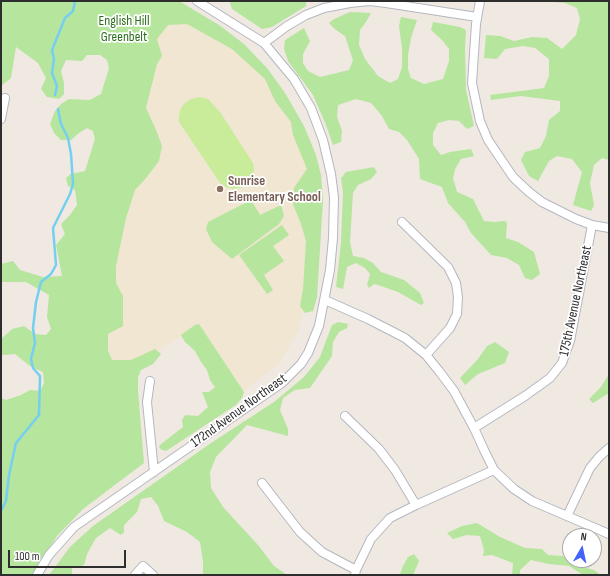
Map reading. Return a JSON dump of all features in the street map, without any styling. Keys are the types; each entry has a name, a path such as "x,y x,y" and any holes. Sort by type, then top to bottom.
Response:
{"street":[{"name":"172nd Avenue Northeast","path":"37,575 49,555 74,527 282,383 301,364 308,353 319,326 325,300 333,238 334,197 325,147 311,108 294,79 264,43 197,1"},
{"path":"264,43 286,26 306,15 324,8 350,2 370,1 477,17"},
{"path":"480,1 472,65 473,89 480,121 488,140 513,177 542,202 576,220 609,228"},
{"path":"1,119 5,98"},
{"path":"402,222 448,267 456,283 458,297 457,314 450,328 426,355"},
{"name":"175th Avenue Northeast","path":"474,428 525,396 550,378 562,363 570,342 592,225"},
{"path":"325,300 368,319 405,338 426,355 454,391 494,470 514,489 532,501 609,534"},
{"path":"150,381 147,402 154,472"},
{"path":"345,416 380,449 395,470 416,505"},
{"path":"567,516 590,468 609,448"},
{"path":"262,483 300,532 322,552 356,572 371,538 390,518 494,470"},
{"path":"135,575 143,566 153,575"}],"shaded area":[{"name":"Sunrise Elementary School","path":"151,1 249,51 280,85 296,118 310,158 309,284 298,332 278,365 240,393 195,328 88,394"}],"green space":[{"name":"English Hill Greenbelt","path":"1,1 179,1 219,25 244,44 267,68 285,93 304,126 316,155 321,175 323,200 317,297 313,311 305,313 300,306 303,289 306,241 293,204 294,188 307,169 293,135 291,122 275,101 265,79 232,49 187,24 168,25 157,39 162,56 157,64 146,108 162,146 159,161 135,190 126,218 116,266 116,283 123,296 123,326 108,334 108,351 112,360 131,360 155,349 161,354 153,364 141,370 138,377 144,463 83,509 57,536 32,575 1,575 1,398 6,400 30,390 40,391 44,383 43,372 30,366 15,354 1,354 1,339 12,329 24,326 35,334 46,335 51,329 47,317 49,295 26,282 1,282 1,264 13,261 20,270 43,277 62,276 56,245 65,234 61,224 77,205 75,190 68,186 66,178 71,174 85,171 95,139 93,131 87,128 71,140 61,140 54,133 50,124 55,111 61,104 69,99 90,100 101,94 109,68 107,60 100,55 87,55 82,61 66,60 61,71 64,83 64,94 59,99 47,97 41,89 46,78 38,63 16,47 11,78 1,86"},
{"path":"231,1 306,1 306,6 272,27 262,29 232,9 230,3"},
{"path":"544,1 609,1 609,160 602,158 594,165 590,183 594,205 591,211 573,205 582,172 572,159 557,156 549,161 538,181 529,176 521,160 525,152 540,148 546,136 549,120 560,111 560,101 521,96 491,100 490,95 544,88 549,76 549,59 535,48 523,46 505,49 497,59 484,58 486,35 500,36 514,41 532,37 547,38 562,49 576,35 580,19 577,8 565,3"},
{"path":"350,12 371,13 360,30 359,45 365,59 378,76 390,83 398,79 402,67 402,48 399,26 401,17 417,20 411,38 408,55 408,69 411,78 424,84 443,79 449,61 449,49 431,30 433,22 460,27 466,30 466,90 474,126 467,129 459,121 449,120 438,123 433,133 433,145 441,155 471,149 474,156 461,159 455,169 453,178 457,192 473,199 484,221 505,221 507,223 506,238 518,242 534,252 540,274 532,280 525,278 519,265 507,258 491,255 471,233 465,222 448,203 442,187 420,179 419,159 407,140 399,132 389,129 382,116 371,103 356,99 338,105 337,117 342,131 341,142 333,145 313,95 288,61 284,49 285,40 304,28 310,41 303,54 303,63 308,71 320,77 349,70 353,60 345,36 329,23 334,19"},
{"path":"199,97 208,99 220,112 253,163 254,170 252,178 248,184 241,188 233,189 220,183 179,122 181,108 185,103 191,99"},
{"path":"374,167 377,172 371,179 358,185 353,193 350,242 353,256 364,258 373,263 381,272 404,280 420,293 424,303 421,305 398,292 381,286 374,284 369,288 367,285 370,274 365,268 356,263 347,267 343,289 336,287 341,242 343,193 341,178 346,172"},
{"path":"251,200 260,215 281,205 284,216 279,224 232,259 212,242 206,229 208,222"},
{"path":"282,225 289,235 273,246 284,261 264,275 273,290 267,294 239,255"},
{"path":"338,322 348,324 347,328 339,332 333,342 332,356 310,388 295,390 283,398 280,410 288,429 288,436 247,425 216,457 210,472 211,488 223,507 258,545 274,566 287,575 203,575 203,561 200,542 187,532 164,521 158,506 151,497 141,499 137,512 124,525 124,532 121,535 110,528 96,538 87,554 84,565 72,568 72,575 49,575 70,547 93,526 211,443 274,402 304,377 320,357 332,325"},
{"path":"199,324 244,392 242,398 236,405 166,451 162,450 159,447 161,444 183,427 182,420 185,415 198,416 208,407 202,392 209,392 215,387 210,380 207,370 195,351 185,342 181,335 195,325"},
{"path":"495,342 509,352 505,363 478,374 465,385 460,378 478,359 487,346"},
{"path":"609,353 609,374 608,358"},
{"path":"609,374 609,393 593,403 589,399 601,387"},
{"path":"477,523 500,537 525,548 542,549 548,555 562,556 562,565 531,560 520,570 520,575 512,575 513,563 492,555 483,556 484,550 480,536 467,535 453,539 447,533 462,526"},
{"path":"414,554 419,561 413,575 400,575 408,557"},
{"path":"572,568 587,568 594,570 601,575 583,575"}],"waterway":[{"path":"55,95 57,86 52,73 54,59 52,50 65,18 73,11 75,1"},
{"path":"1,511 6,501 9,475 16,443 39,415 40,376 33,368 31,359 35,343 33,328 36,302 41,282 51,274 56,265 53,228 70,194 73,184 71,154 68,138 61,124 58,109"}],"place":[{"name":"Sunrise Elementary School","path":"220,189"}]}
